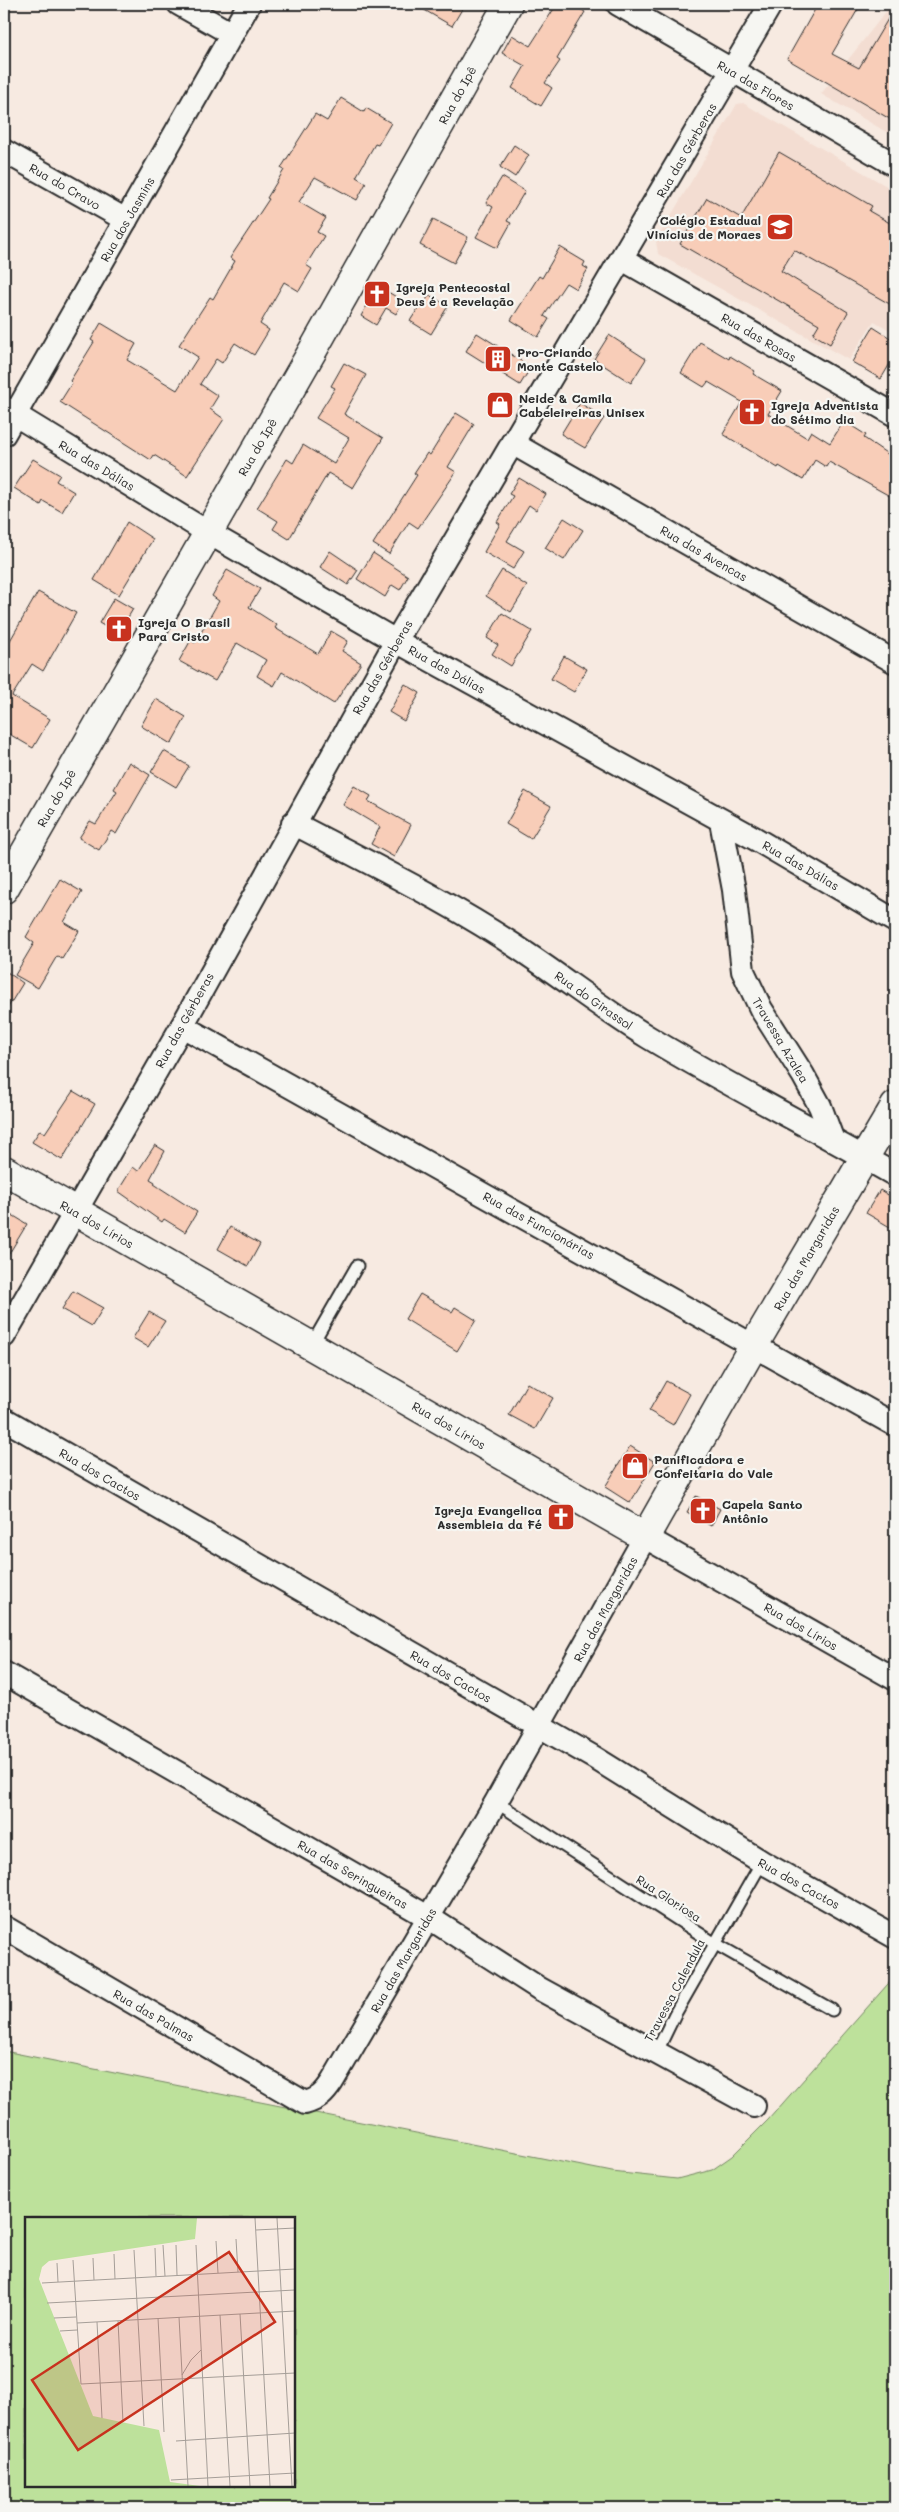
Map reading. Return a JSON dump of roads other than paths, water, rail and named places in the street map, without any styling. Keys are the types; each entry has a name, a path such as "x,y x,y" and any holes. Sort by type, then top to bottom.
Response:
{"street":[{"path":"179,4 232,34"},
{"name":"Rua dos Jasmins","path":"4,434 9,411 126,220 249,4"},
{"name":"Rua do Ipê","path":"4,889 508,4"},
{"name":"Rua das Flores","path":"618,4 895,165"},
{"name":"Rua das Gérberas","path":"4,1336 182,1026 396,641 771,4"},
{"name":"Rua do Cravo","path":"4,151 126,220"},
{"name":"Rua das Rosas","path":"622,259 895,415"},
{"name":"Rua das Dálias","path":"9,411 207,532 396,641 721,821 895,921"},
{"name":"Rua das Avencas","path":"512,443 895,662"},
{"name":"Travessa Azalea","path":"721,821 734,890 743,971 761,1010 803,1075 820,1106 832,1138"},
{"name":"Rua do Girassol","path":"293,824 472,919 530,956 586,997 640,1032 748,1096 832,1138 895,1176"},
{"name":"Rua das Funcionárias","path":"182,1026 895,1425"},
{"name":"Rua das Margaridas","path":"305,2102 322,2096 332,2082 496,1802 754,1346 895,1106"},
{"name":"Rua dos Lírios","path":"4,1170 895,1680"},
{"name":"Rua dos Cactos","path":"4,1419 644,1787 762,1862 895,1937"},
{"name":"Rua das Seringueiras","path":"4,1673 428,1918 540,1989 754,2106"},
{"name":"Rua das Palmas","path":"4,1927 305,2102"}],"lane":[{"path":"311,1346 357,1266"},
{"name":"Rua Gloriosa","path":"496,1802 714,1944 832,2010"},
{"name":"Travessa Calendula","path":"656,2053 675,2014 762,1862"}],"place":[{"name":"Colégio Estadual Vinícius de Moraes","path":"780,227"},
{"name":"Igreja Pentecostal Deus é a Revelação","path":"377,294"},
{"name":"Pro-Criando Monte Castelo","path":"498,359"},
{"name":"Neide & Camila Cabeleireiras Unisex","path":"500,405"},
{"name":"Igreja Adventista do Sétimo dia","path":"752,412"},
{"name":"Igreja O Brasil Para Cristo","path":"119,629"},
{"name":"Panificadora e Confeitaria do Vale","path":"635,1466"},
{"name":"Capela Santo Antônio","path":"703,1511"},
{"name":"Igreja Evangelica Assembleia da Fé","path":"561,1517"}]}
